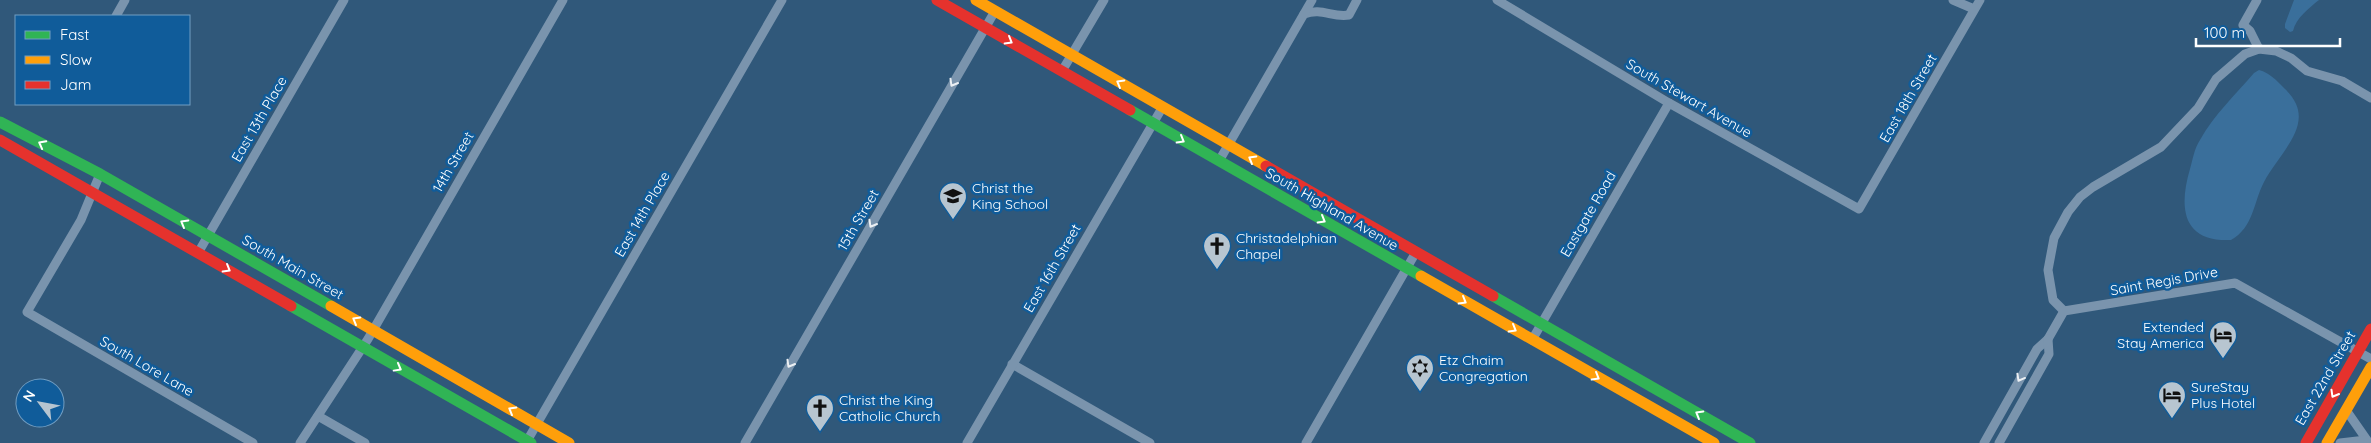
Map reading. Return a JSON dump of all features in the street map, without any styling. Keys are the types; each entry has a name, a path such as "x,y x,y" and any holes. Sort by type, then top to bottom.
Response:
{"main road":[{"name":"South Highland Avenue","path":"936,0 1714,443"},
{"name":"South Highland Avenue","path":"976,0 1750,443"},
{"name":"South Main Street","path":"0,122 100,174 208,236 529,442"},
{"name":"South Main Street","path":"0,140 198,253 537,424 569,443"},
{"name":"East 22nd Street","path":"2306,443 2371,329"},
{"path":"2328,443 2371,367"}],"street":[{"path":"117,15 126,0"},
{"name":"East 13th Place","path":"198,253 344,0"},
{"name":"14th Street","path":"300,443 368,339 563,0"},
{"name":"East 14th Place","path":"529,442 537,424 782,0"},
{"path":"1062,71 1104,0"},
{"path":"1219,162 1312,0"},
{"path":"1304,14 1315,10 1343,16 1349,15 1356,0"},
{"name":"South Stewart Avenue","path":"1497,0 1507,8 1669,103 1859,209"},
{"path":"1953,0 1974,9"},
{"name":"East 18th Street","path":"1859,209 1980,0"},
{"path":"2258,0 2243,25 2250,31 2260,49"},
{"name":"15th Street","path":"745,443 995,10"},
{"path":"1984,443 2037,349 2048,339 2064,311 2053,300 2048,270 2054,238 2068,212 2080,197 2093,187 2161,147 2198,108 2216,79 2229,65 2245,54 2260,49 2276,50 2291,58 2307,72 2342,81 2371,98"},
{"name":"Eastgate Road","path":"1532,340 1669,103"},
{"name":"East 16th Street","path":"967,443 1162,108"},
{"path":"93,193 100,174"},
{"name":"South Lore Lane","path":"93,193 81,220 27,312 253,443"},
{"path":"1306,443 1416,252"},
{"name":"Saint Regis Drive","path":"2064,311 2235,283 2371,359"},
{"path":"1999,443 2049,354 2048,339"},
{"path":"1012,364 1150,443"},
{"path":"2346,410 2367,442"},
{"path":"318,416 364,443"},
{"path":"1992,428 2004,434"},
{"path":"2340,443 2367,442"}],"water":[{"path":"2294,0 2319,0 2303,14 2293,31 2290,32 2285,28 2285,24"},
{"path":"2259,70 2273,77 2294,100 2298,112 2298,124 2287,147 2264,182 2249,221 2239,235 2231,240 2214,239 2202,235 2193,228 2185,208 2187,183 2195,150 2225,105"}],"traffic: fast":[{"path":"1130,110 1421,276"},
{"path":"0,122 100,174 331,306"},
{"path":"1493,296 1750,443"},
{"path":"291,306 531,443"}],"traffic: slow":[{"path":"976,0 1266,166"},
{"path":"1421,276 1714,443"},
{"path":"331,306 569,443"},
{"path":"2327,443 2371,367"}],"traffic: jam":[{"path":"937,0 1130,110"},
{"path":"0,140 291,306"},
{"path":"1266,166 1493,296"},
{"path":"2306,443 2371,329"}],"place":[{"name":"Christ the King School","path":"953,220"},
{"name":"Christadelphian Chapel","path":"1217,270"},
{"name":"Extended Stay America","path":"2223,359"},
{"name":"Etz Chaim Congregation","path":"1420,392"},
{"name":"SureStay Plus Hotel","path":"2172,419"},
{"name":"Christ the King Catholic Church","path":"820,432"}]}
